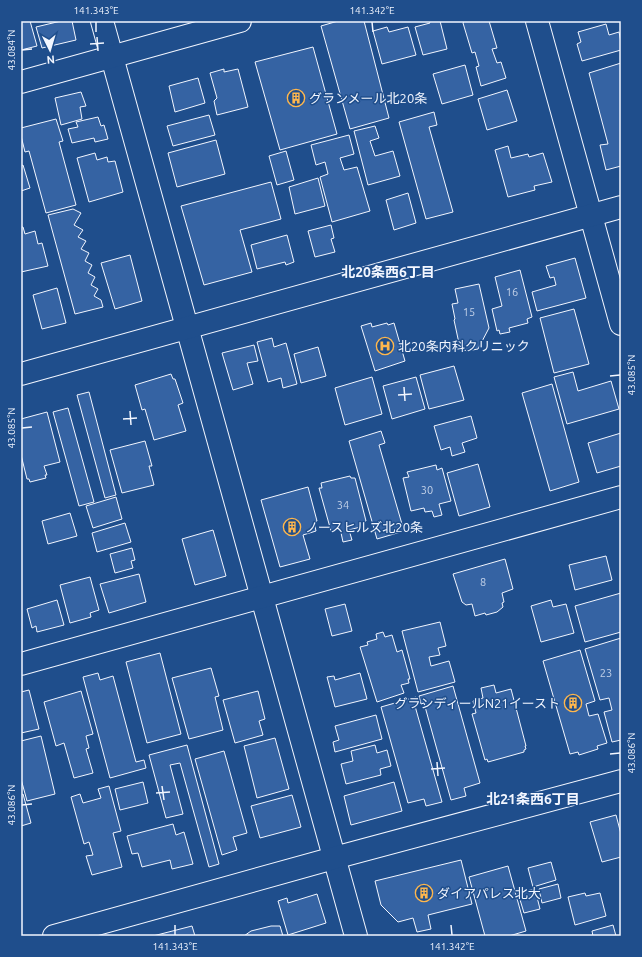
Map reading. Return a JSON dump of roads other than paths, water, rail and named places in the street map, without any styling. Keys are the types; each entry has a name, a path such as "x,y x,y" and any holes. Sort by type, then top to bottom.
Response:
{"street":[{"path":"102,21 356,936"},
{"path":"21,82 240,21"},
{"path":"537,21 621,324"},
{"path":"21,374 621,207"},
{"path":"21,664 621,497"},
{"path":"54,936 334,858 621,781"}],"place":[{"name":"グランメール北20条","path":"296,98"},
{"name":"北20条内科クリニック","path":"385,346"},
{"name":"ノースヒルズ北20条","path":"292,527"},
{"name":"グランディールN21イースト","path":"573,703"},
{"name":"ダイアパレス北大","path":"424,893"}],"district":[{"name":"北20条西6丁目","path":"388,272"},
{"name":"北21条西6丁目","path":"533,799"}]}
